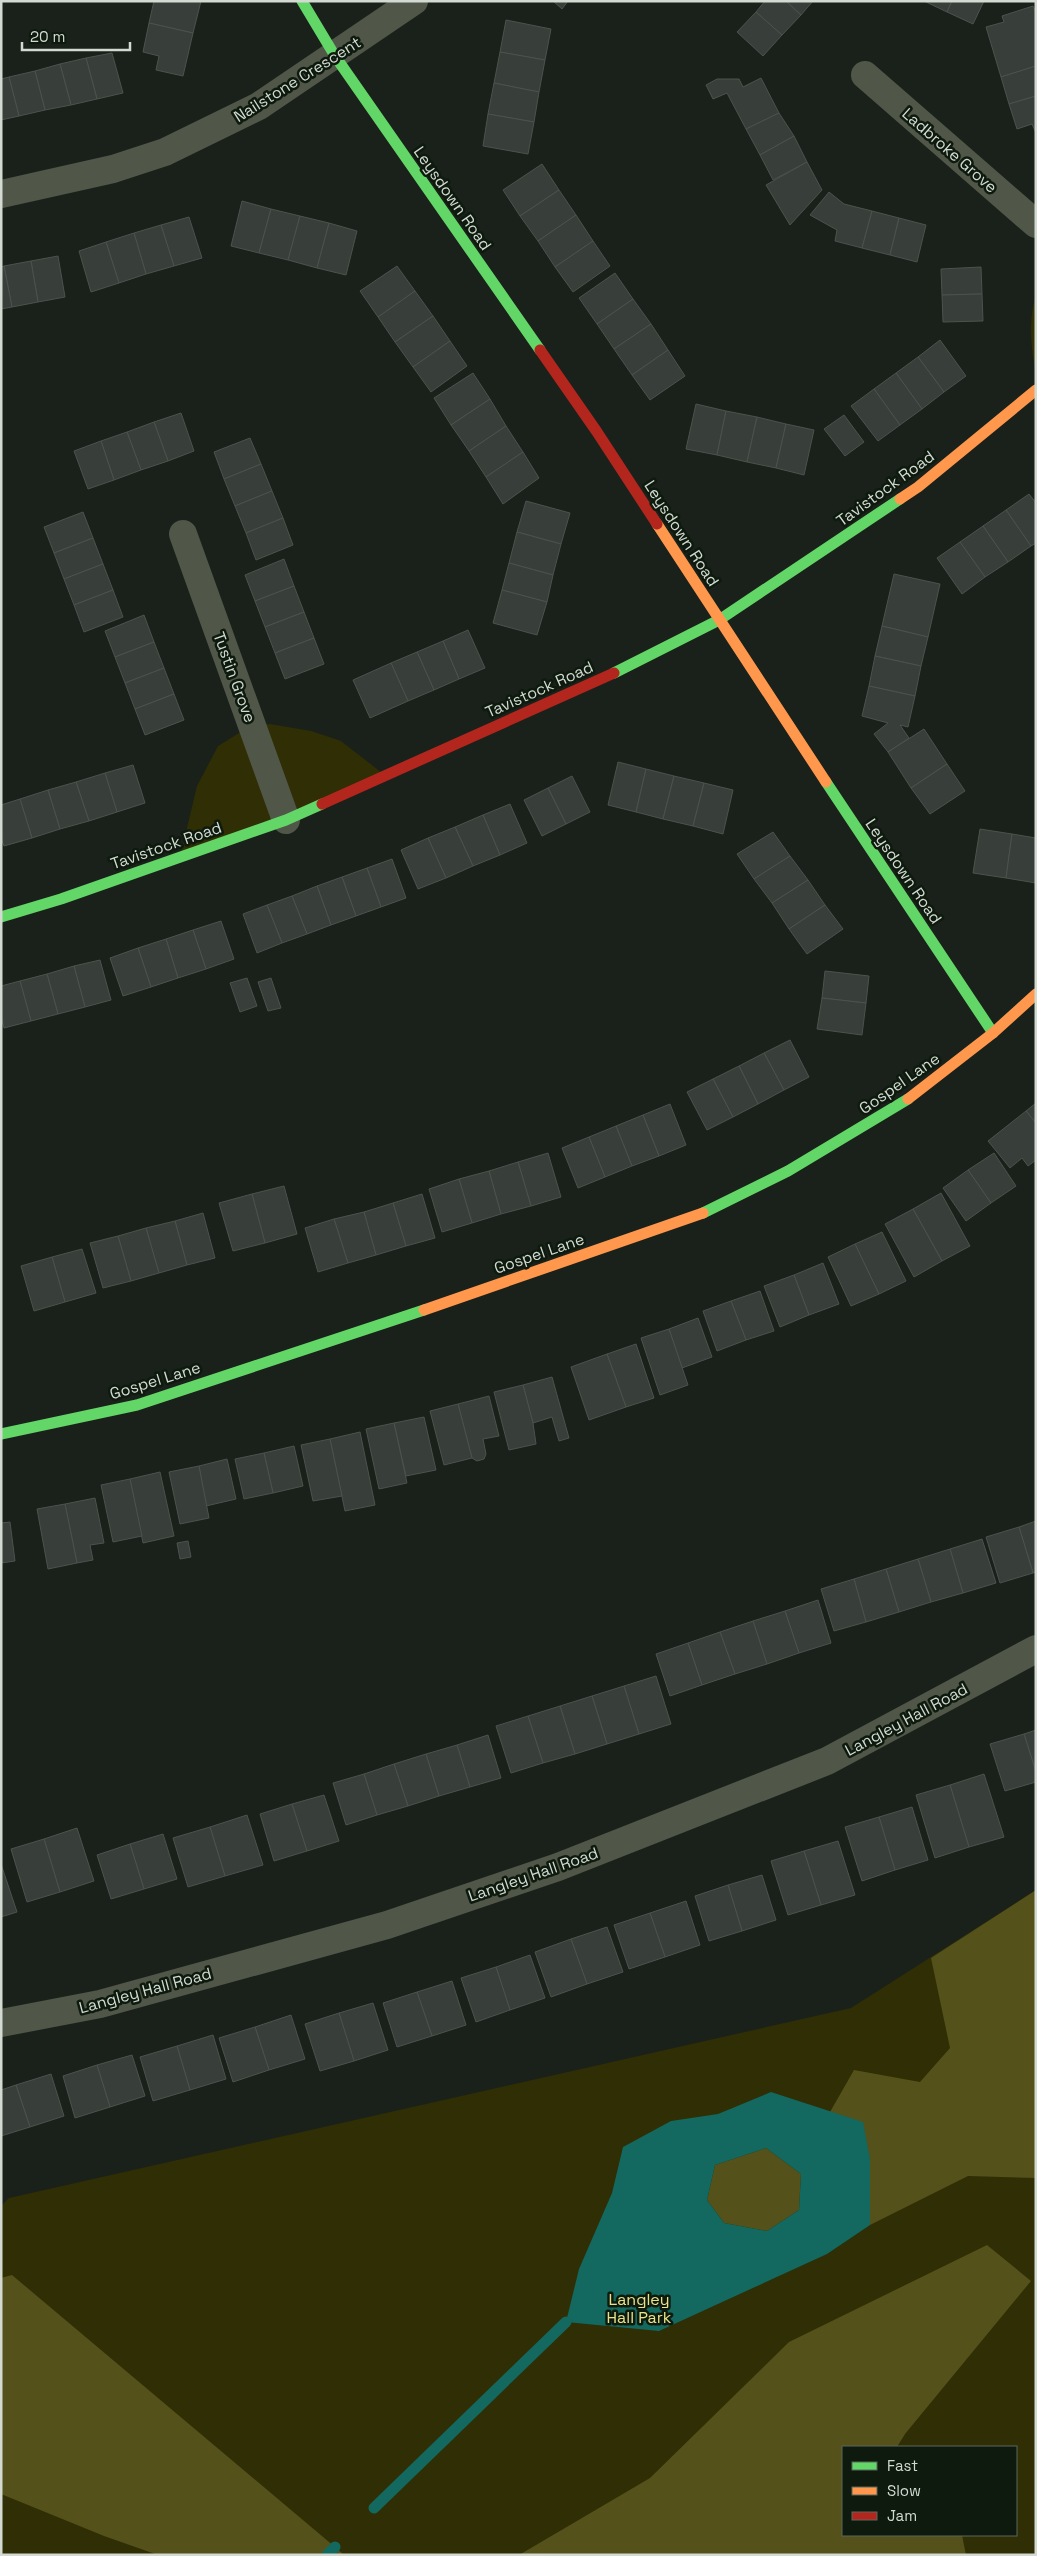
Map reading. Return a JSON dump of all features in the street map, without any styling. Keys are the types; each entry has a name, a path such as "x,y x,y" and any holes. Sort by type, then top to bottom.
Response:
{"street":[{"name":"Leysdown Road","path":"302,1 335,56 596,432 993,1033"},
{"name":"Nailstone Crescent","path":"1,194 113,169 165,152 259,106 414,1"},
{"name":"Ladbroke Grove","path":"865,75 1036,224"},
{"name":"Tavistock Road","path":"1,917 61,899 286,820 640,661 719,620 918,487 1036,390"},
{"name":"Tustin Grove","path":"183,534 286,820"},
{"name":"Gospel Lane","path":"1,1434 136,1405 371,1329 708,1211 788,1171 915,1094 993,1033 1036,994"},
{"name":"Langley Hall Road","path":"1,2024 100,2004 387,1924 558,1867 827,1761 1036,1649"}],"green space":[{"path":"1036,296 1036,374 1031,334 1033,305"},
{"path":"270,724 311,731 341,741 386,776 180,857 197,786 218,746 252,725"},
{"name":"Langley Hall Park","path":"1036,1890 1036,2555 1,2555 1,2206 9,2198 851,2008"}],"shaded area":[{"path":"1036,1890 1036,2178 968,2176 870,2225 870,2159 830,2112 854,2070 920,2082 950,2048 931,1958"},
{"path":"766,2148 801,2174 799,2210 767,2231 724,2223 707,2200 715,2165"},
{"path":"987,2245 1031,2281 905,2434 898,2446 842,2446 842,2536 962,2536 966,2555 519,2555 650,2478 789,2342"},
{"path":"12,2275 344,2555 158,2555 104,2536 1,2494 1,2278"}],"water":[{"path":"771,2092 863,2122 870,2159 870,2225 827,2254 659,2331 566,2322 579,2269 612,2193 623,2147 671,2121 718,2114","holes":["766,2148 801,2174 799,2210 767,2231 724,2223 707,2200 715,2165"]}],"building":[{"path":"154,1 201,1 193,33 149,23"},
{"path":"553,1 568,1 562,9"},
{"path":"765,1 786,1 801,15 782,35 756,12"},
{"path":"786,1 813,1 801,15"},
{"path":"924,1 952,1 947,12"},
{"path":"952,1 984,1 973,24 947,12"},
{"path":"1033,6 1036,13 1036,66 1001,77 986,27 1004,22 1002,16"},
{"path":"756,12 782,35 763,56 737,32"},
{"path":"506,20 551,29 545,60 500,52"},
{"path":"149,23 193,33 183,76 156,70 159,56 143,52"},
{"path":"500,52 545,60 539,92 494,83"},
{"path":"112,53 123,93 97,99 86,58"},
{"path":"86,58 97,99 71,105 60,64"},
{"path":"60,64 71,105 45,110 35,71"},
{"path":"1036,66 1036,96 1009,104 1001,77"},
{"path":"35,71 45,110 19,116 9,77"},
{"path":"9,77 19,116 1,120 1,79"},
{"path":"761,78 779,113 746,129 727,93 713,99 706,85 717,79 739,79 743,87"},
{"path":"494,83 539,92 534,122 488,114"},
{"path":"1036,96 1036,133 1032,124 1017,129 1009,104"},
{"path":"779,113 794,136 760,155 746,129"},
{"path":"488,114 534,122 528,154 483,146"},
{"path":"794,136 807,162 773,180 760,155"},
{"path":"807,162 822,190 790,225 766,185"},
{"path":"542,164 559,190 520,216 503,190"},
{"path":"559,190 576,215 538,241 520,216"},
{"path":"829,192 844,204 872,211 862,248 835,241 837,230 810,215"},
{"path":"242,201 271,209 259,253 231,246"},
{"path":"271,209 300,216 288,260 259,253"},
{"path":"872,211 899,218 890,255 862,248"},
{"path":"576,215 593,241 555,267 538,241"},
{"path":"300,216 329,223 317,268 288,260"},
{"path":"189,217 202,258 174,266 161,225"},
{"path":"899,218 926,225 917,262 890,255"},
{"path":"329,223 357,231 346,275 317,268"},
{"path":"161,225 174,266 146,274 134,233"},
{"path":"134,233 146,274 119,283 106,242"},
{"path":"593,241 610,266 573,292 555,267"},
{"path":"106,242 119,283 91,292 79,251"},
{"path":"58,256 65,297 38,302 31,261"},
{"path":"31,261 38,302 12,307 4,266"},
{"path":"4,266 12,307 1,309 1,267"},
{"path":"397,266 415,291 378,317 360,291"},
{"path":"981,267 982,294 942,295 941,269"},
{"path":"615,273 633,299 597,324 579,298"},
{"path":"415,291 433,316 395,342 378,317"},
{"path":"982,294 983,321 943,322 942,295"},
{"path":"633,299 651,324 614,349 597,324"},
{"path":"433,316 450,341 413,367 395,342"},
{"path":"651,324 668,350 632,375 614,349"},
{"path":"940,340 966,376 944,392 918,357"},
{"path":"450,341 467,366 431,392 413,367"},
{"path":"668,350 685,376 650,400 632,375"},
{"path":"918,357 944,392 922,409 896,373"},
{"path":"473,373 490,399 451,425 434,398"},
{"path":"896,373 922,409 900,425 874,389"},
{"path":"874,389 900,425 878,441 851,406"},
{"path":"490,399 506,426 469,451 451,425"},
{"path":"696,404 726,411 717,455 686,449"},
{"path":"726,411 757,417 747,462 717,455"},
{"path":"181,413 194,451 168,461 154,422"},
{"path":"844,415 864,442 845,456 824,429"},
{"path":"757,417 786,424 776,468 747,462"},
{"path":"154,422 168,461 141,470 127,432"},
{"path":"786,424 814,430 804,475 776,468"},
{"path":"506,426 523,452 486,477 469,451"},
{"path":"127,432 141,470 114,480 101,441"},
{"path":"250,438 261,464 224,479 214,452"},
{"path":"101,441 114,480 88,489 74,451"},
{"path":"523,452 539,478 503,504 486,477"},
{"path":"261,464 272,491 235,506 224,479"},
{"path":"272,491 283,518 246,533 235,506"},
{"path":"1029,494 1036,503 1036,543 1031,546 1006,510"},
{"path":"526,501 570,513 561,544 517,532"},
{"path":"1006,510 1031,546 1008,562 983,526"},
{"path":"83,512 93,538 54,553 44,527"},
{"path":"283,518 293,545 256,560 246,533"},
{"path":"983,526 1008,562 985,577 960,542"},
{"path":"517,532 561,544 553,575 509,563"},
{"path":"93,538 103,564 64,579 54,553"},
{"path":"960,542 985,577 962,594 937,558"},
{"path":"284,559 294,586 255,601 245,575"},
{"path":"509,563 553,575 547,602 502,590"},
{"path":"103,564 113,590 74,605 64,579"},
{"path":"894,574 940,584 928,637 882,626"},
{"path":"294,586 304,612 265,627 255,601"},
{"path":"113,590 123,617 84,632 74,605"},
{"path":"502,590 547,602 537,635 493,623"},
{"path":"304,612 314,638 275,653 265,627"},
{"path":"144,615 154,642 115,657 105,631"},
{"path":"882,626 928,637 921,666 875,656"},
{"path":"468,630 485,668 459,679 443,641"},
{"path":"314,638 324,664 285,679 275,653"},
{"path":"443,641 459,679 434,690 417,652"},
{"path":"154,642 164,668 125,683 115,657"},
{"path":"417,652 434,690 408,701 391,663"},
{"path":"875,656 921,666 915,696 869,686"},
{"path":"391,663 408,701 370,718 353,680"},
{"path":"164,668 174,694 135,709 125,683"},
{"path":"869,686 915,696 908,727 900,725 909,738 888,752 874,734 888,723 862,716"},
{"path":"174,694 184,720 145,735 135,709"},
{"path":"924,729 947,764 911,788 888,752"},
{"path":"618,762 646,769 636,812 608,805"},
{"path":"947,764 965,791 930,814 911,788"},
{"path":"133,765 145,803 117,812 105,773"},
{"path":"646,769 674,776 663,819 636,812"},
{"path":"105,773 117,812 89,821 76,782"},
{"path":"572,776 590,812 566,824 548,788"},
{"path":"674,776 704,783 693,826 663,819"},
{"path":"76,782 89,821 60,829 48,790"},
{"path":"704,783 733,790 723,834 693,826"},
{"path":"548,788 566,824 542,836 524,800"},
{"path":"48,790 60,829 32,838 20,799"},
{"path":"20,799 32,838 4,846 1,838 1,805"},
{"path":"510,804 527,843 500,855 483,815"},
{"path":"483,815 500,855 473,866 455,827"},
{"path":"455,827 473,866 446,878 428,838"},
{"path":"980,829 1012,834 1006,878 973,873"},
{"path":"773,832 790,856 754,879 737,854"},
{"path":"1012,834 1036,838 1036,883 1006,878"},
{"path":"428,838 446,878 418,889 401,850"},
{"path":"790,856 808,880 772,903 754,879"},
{"path":"392,859 406,898 381,907 367,868"},
{"path":"367,868 381,907 356,916 342,877"},
{"path":"342,877 356,916 331,925 317,886"},
{"path":"808,880 825,905 789,929 772,903"},
{"path":"317,886 331,925 307,934 292,896"},
{"path":"292,896 307,934 282,943 267,905"},
{"path":"267,905 282,943 257,953 243,914"},
{"path":"825,905 843,929 807,954 789,929"},
{"path":"221,921 234,959 206,969 193,930"},
{"path":"193,930 206,969 178,978 166,939"},
{"path":"166,939 178,978 151,987 138,948"},
{"path":"138,948 151,987 123,996 110,958"},
{"path":"100,960 111,1000 85,1007 74,966"},
{"path":"74,966 85,1007 58,1014 47,974"},
{"path":"825,971 869,976 866,1003 822,998"},
{"path":"47,974 58,1014 31,1021 20,981"},
{"path":"247,978 257,1006 240,1012 230,983"},
{"path":"271,978 281,1008 268,1011 258,982"},
{"path":"20,981 31,1021 4,1028 1,1016 1,986"},
{"path":"822,998 866,1003 862,1035 817,1029"},
{"path":"790,1040 809,1077 784,1090 764,1053"},
{"path":"764,1053 784,1090 758,1104 739,1066"},
{"path":"739,1066 758,1104 733,1117 713,1079"},
{"path":"713,1079 733,1117 707,1130 687,1092"},
{"path":"1036,1103 1036,1123 1026,1111"},
{"path":"670,1104 686,1145 659,1156 643,1115"},
{"path":"1026,1111 1036,1123 1036,1160 1028,1166 1022,1158 1010,1168 988,1141"},
{"path":"643,1115 659,1156 632,1166 616,1126"},
{"path":"616,1126 632,1166 605,1177 589,1137"},
{"path":"589,1137 605,1177 578,1188 562,1148"},
{"path":"548,1153 561,1197 531,1206 518,1162"},
{"path":"994,1153 1016,1186 991,1203 968,1170"},
{"path":"518,1162 531,1206 501,1214 489,1171"},
{"path":"968,1170 991,1203 966,1221 943,1188"},
{"path":"489,1171 501,1214 472,1223 459,1179"},
{"path":"459,1179 472,1223 442,1232 429,1189"},
{"path":"284,1186 297,1234 265,1243 252,1194"},
{"path":"941,1193 970,1246 942,1261 913,1209"},
{"path":"252,1194 265,1243 233,1251 219,1203"},
{"path":"422,1194 435,1238 406,1246 393,1203"},
{"path":"393,1203 406,1246 376,1255 364,1212"},
{"path":"913,1209 942,1261 914,1277 885,1224"},
{"path":"364,1212 376,1255 348,1263 334,1219"},
{"path":"203,1213 215,1258 187,1265 175,1221"},
{"path":"334,1219 348,1263 318,1272 305,1228"},
{"path":"175,1221 187,1265 159,1273 146,1228"},
{"path":"146,1228 159,1273 131,1281 118,1236"},
{"path":"882,1232 906,1281 879,1294 855,1244"},
{"path":"118,1236 131,1281 103,1288 90,1243"},
{"path":"855,1244 879,1294 851,1306 828,1257"},
{"path":"82,1249 96,1293 65,1302 52,1257"},
{"path":"52,1257 65,1302 34,1311 21,1266"},
{"path":"823,1263 839,1304 809,1315 794,1275"},
{"path":"794,1275 809,1315 780,1327 764,1286"},
{"path":"760,1291 774,1331 746,1340 731,1301"},
{"path":"731,1301 746,1340 717,1351 703,1311"},
{"path":"698,1318 712,1357 682,1368 669,1329"},
{"path":"669,1329 688,1385 660,1395 641,1338"},
{"path":"636,1344 654,1398 626,1407 607,1354"},
{"path":"607,1354 626,1407 589,1420 571,1367"},
{"path":"552,1377 569,1438 559,1441 552,1417 533,1423 523,1385"},
{"path":"523,1385 533,1423 536,1444 509,1450 494,1392"},
{"path":"489,1396 499,1436 483,1439 486,1454 484,1459 477,1461 472,1458 458,1404"},
{"path":"458,1404 472,1458 444,1465 430,1411"},
{"path":"424,1417 436,1470 406,1476 394,1423"},
{"path":"394,1423 407,1483 379,1489 366,1429"},
{"path":"360,1432 375,1505 345,1511 330,1439"},
{"path":"330,1439 342,1496 313,1501 301,1445"},
{"path":"294,1446 303,1486 273,1493 264,1453"},
{"path":"264,1453 273,1493 244,1499 235,1459"},
{"path":"227,1459 236,1499 206,1506 199,1466"},
{"path":"199,1466 209,1518 180,1524 169,1472"},
{"path":"160,1472 174,1536 143,1543 130,1479"},
{"path":"130,1479 142,1536 113,1542 101,1485"},
{"path":"95,1498 104,1543 90,1545 93,1560 77,1563 65,1504"},
{"path":"65,1504 77,1563 48,1569 37,1509"},
{"path":"1036,1521 1036,1572 1033,1573 1019,1527"},
{"path":"10,1522 15,1561 1,1563 1,1523"},
{"path":"1019,1527 1033,1573 1000,1583 986,1537"},
{"path":"982,1539 996,1583 963,1593 950,1549"},
{"path":"188,1541 191,1557 180,1559 177,1543"},
{"path":"950,1549 963,1593 931,1602 918,1559"},
{"path":"918,1559 931,1602 899,1612 886,1569"},
{"path":"886,1569 899,1612 866,1622 854,1579"},
{"path":"854,1579 866,1622 834,1631 821,1589"},
{"path":"818,1600 831,1643 799,1653 785,1611"},
{"path":"785,1611 799,1653 767,1664 753,1621"},
{"path":"753,1621 767,1664 735,1674 720,1632"},
{"path":"720,1632 735,1674 702,1685 688,1643"},
{"path":"688,1643 702,1685 670,1696 656,1654"},
{"path":"656,1676 671,1724 639,1734 624,1686"},
{"path":"624,1686 639,1734 607,1744 592,1696"},
{"path":"592,1696 607,1744 575,1754 560,1706"},
{"path":"560,1706 575,1754 543,1763 528,1716"},
{"path":"528,1716 543,1763 511,1773 496,1726"},
{"path":"1036,1730 1036,1772 1024,1734"},
{"path":"1024,1734 1036,1772 1036,1782 1005,1791 990,1744"},
{"path":"488,1735 501,1778 470,1787 457,1745"},
{"path":"457,1745 470,1787 439,1796 426,1754"},
{"path":"426,1754 439,1796 408,1806 394,1764"},
{"path":"394,1764 408,1806 377,1815 364,1774"},
{"path":"364,1774 377,1815 346,1825 333,1783"},
{"path":"984,1774 1004,1837 969,1847 950,1785"},
{"path":"950,1785 969,1847 935,1858 916,1795"},
{"path":"324,1795 339,1841 307,1851 292,1804"},
{"path":"292,1804 307,1851 274,1861 260,1814"},
{"path":"912,1807 928,1860 895,1870 879,1817"},
{"path":"247,1815 263,1865 225,1876 210,1827"},
{"path":"879,1817 895,1870 862,1881 845,1827"},
{"path":"210,1827 225,1876 188,1887 173,1838"},
{"path":"77,1828 94,1881 60,1892 44,1839"},
{"path":"163,1834 177,1879 144,1889 130,1844"},
{"path":"44,1839 60,1892 27,1902 11,1849"},
{"path":"838,1841 855,1895 821,1905 804,1851"},
{"path":"130,1844 144,1889 111,1899 97,1855"},
{"path":"804,1851 821,1905 788,1915 771,1861"},
{"path":"1,1864 17,1912 1,1917"},
{"path":"762,1875 776,1920 742,1931 728,1885"},
{"path":"728,1885 742,1931 709,1941 695,1896"},
{"path":"686,1901 700,1945 665,1957 650,1913"},
{"path":"650,1913 665,1957 629,1969 614,1925"},
{"path":"607,1927 623,1972 587,1984 571,1939"},
{"path":"571,1939 587,1984 551,1997 535,1952"},
{"path":"530,1955 545,1998 510,2010 496,1967"},
{"path":"496,1967 510,2010 476,2022 461,1978"},
{"path":"452,1981 466,2025 432,2036 417,1992"},
{"path":"417,1992 432,2036 397,2047 383,2003"},
{"path":"373,2003 388,2050 354,2061 339,2013"},
{"path":"339,2013 354,2061 320,2071 305,2024"},
{"path":"291,2015 305,2059 269,2070 255,2027"},
{"path":"255,2027 269,2070 233,2082 219,2038"},
{"path":"213,2035 226,2079 190,2090 177,2046"},
{"path":"177,2046 190,2090 153,2101 140,2057"},
{"path":"132,2055 145,2096 110,2107 97,2065"},
{"path":"97,2065 110,2107 75,2118 63,2076"},
{"path":"51,2074 64,2116 30,2127 16,2085"},
{"path":"16,2085 30,2127 1,2136 1,2090"}],"waterway":[{"path":"374,2508 566,2322"},
{"path":"327,2555 335,2547"}],"traffic: fast":[{"path":"302,1 335,56 540,350"},
{"path":"614,673 719,620 900,499"},
{"path":"826,782 993,1033"},
{"path":"1,917 61,899 286,820 322,804"},
{"path":"703,1213 788,1171 908,1099"},
{"path":"1,1434 137,1405 424,1310"}],"traffic: slow":[{"path":"900,499 918,487 1036,390"},
{"path":"657,524 826,782"},
{"path":"908,1099 993,1033 1036,994"},
{"path":"424,1310 703,1213"}],"traffic: jam":[{"path":"540,350 597,432 657,524"},
{"path":"322,804 614,673"}]}
